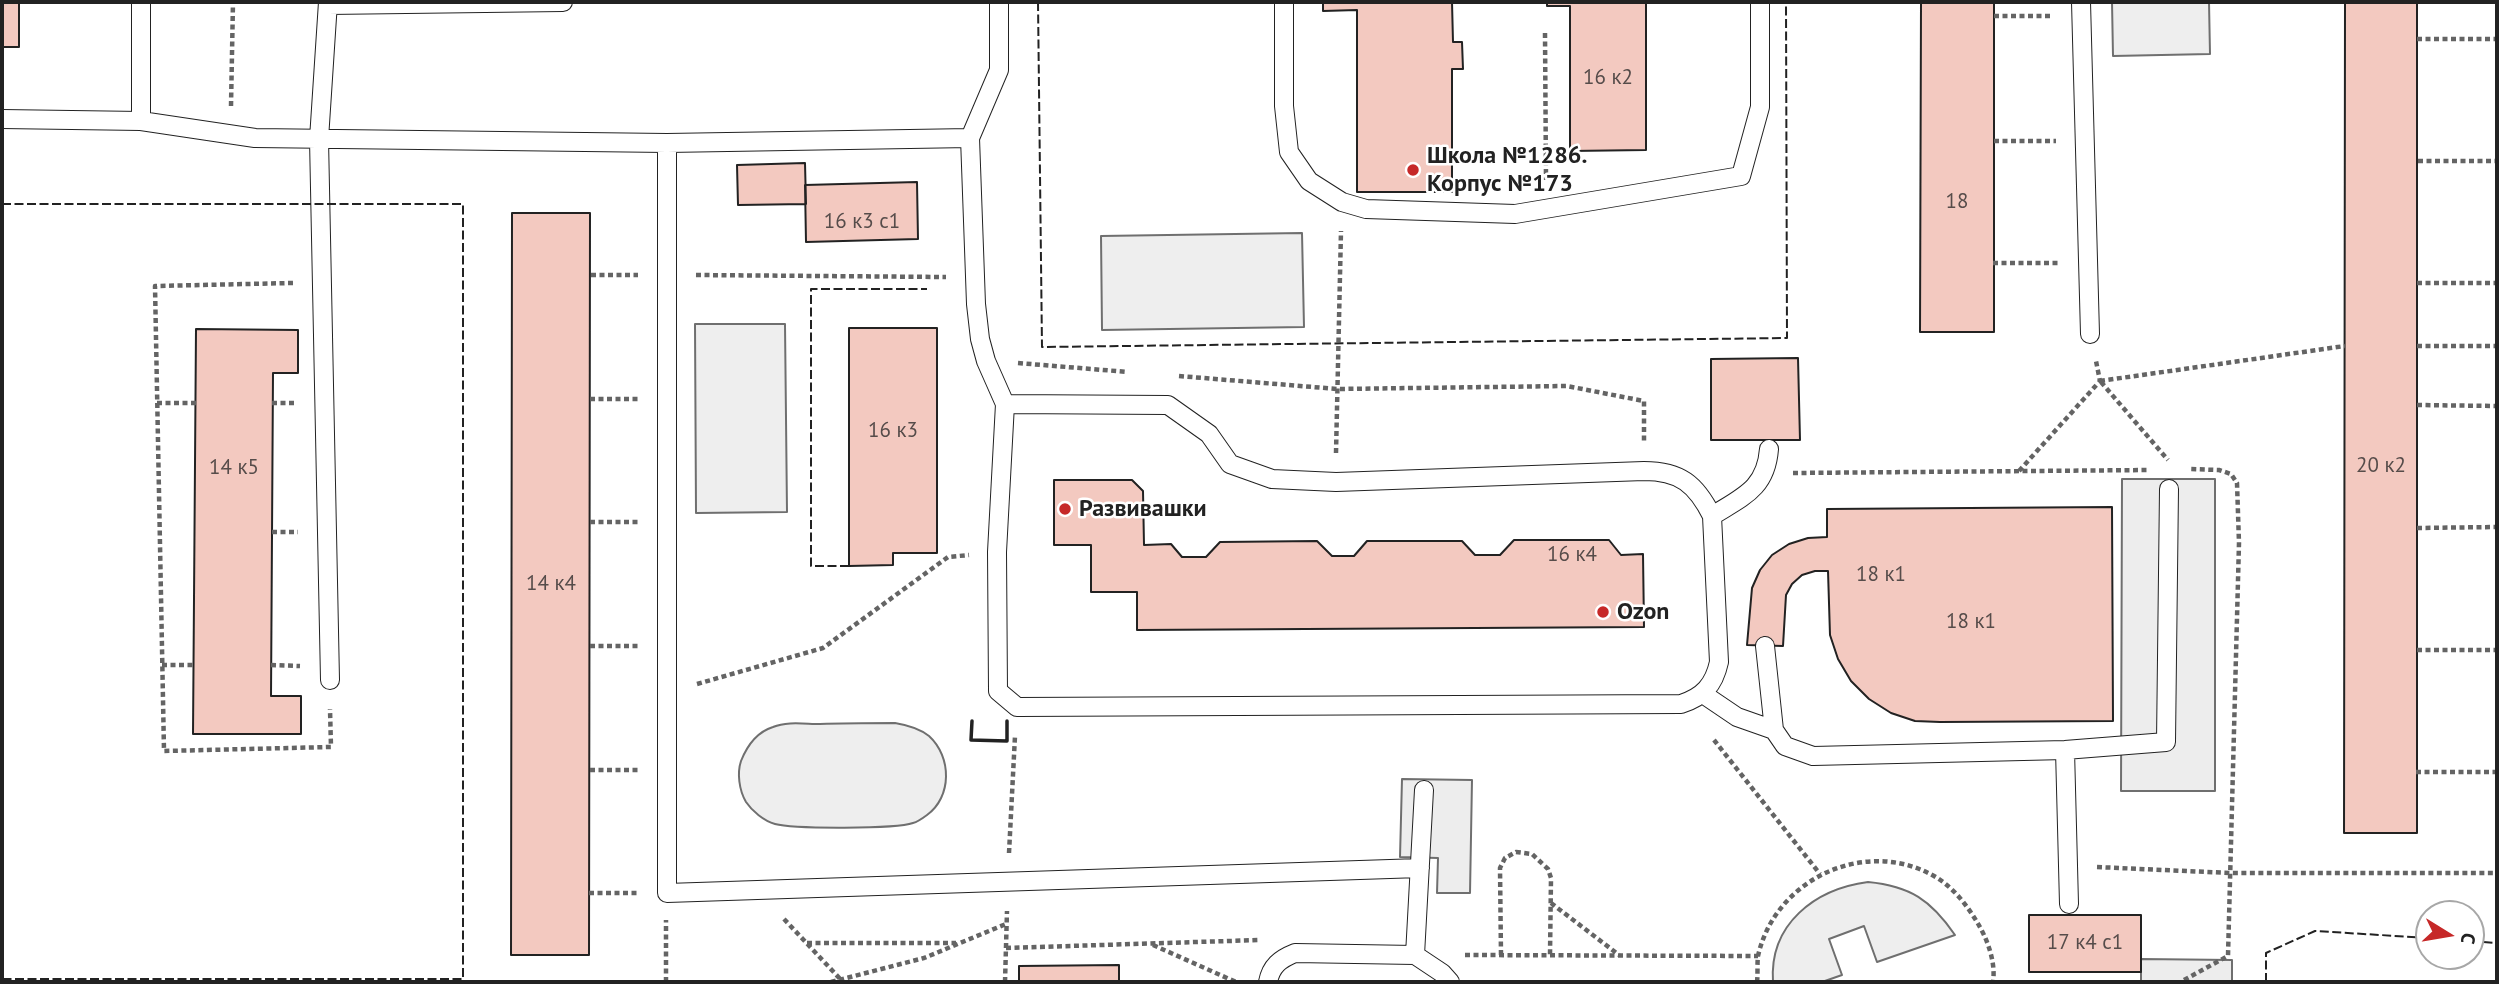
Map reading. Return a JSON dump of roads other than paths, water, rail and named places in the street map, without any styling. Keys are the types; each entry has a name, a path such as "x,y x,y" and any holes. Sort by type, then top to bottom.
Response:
{"lane":[{"path":"141,2 141,121"},
{"path":"330,680 319,139 328,4 563,2"},
{"path":"999,2 999,70 970,138 980,340 986,361 1006,404 997,552 998,691 1017,707 1669,704 1693,700 1703,694 1716,674 1719,662 1712,516 1692,485 1678,476 1661,471 1644,471 1336,482 1272,479 1230,464 1209,435 1168,405 1006,404"},
{"path":"1284,2 1284,106 1289,152 1309,181 1342,202 1366,209 1515,214 1741,176 1760,107 1760,2"},
{"path":"2081,9 2090,334"},
{"path":"2,119 141,121 254,138 667,143 970,138"},
{"path":"667,143 667,893 1420,868"},
{"path":"1712,516 1750,493 1764,473 1769,449"},
{"path":"1765,646 1774,730 1785,746 1813,756 2065,750 2166,742 2169,489"},
{"path":"1703,694 1737,717 1774,730"},
{"path":"2065,750 2069,904"},
{"path":"1415,955 1424,790"},
{"path":"1268,982 1269,974 1280,959 1295,953 1415,955 1450,982"}],"place":[{"name":"Школа №1286. Корпус №173","path":"1413,170"},
{"name":"Развивашки","path":"1065,509"},
{"name":"Ozon","path":"1603,612"}]}
